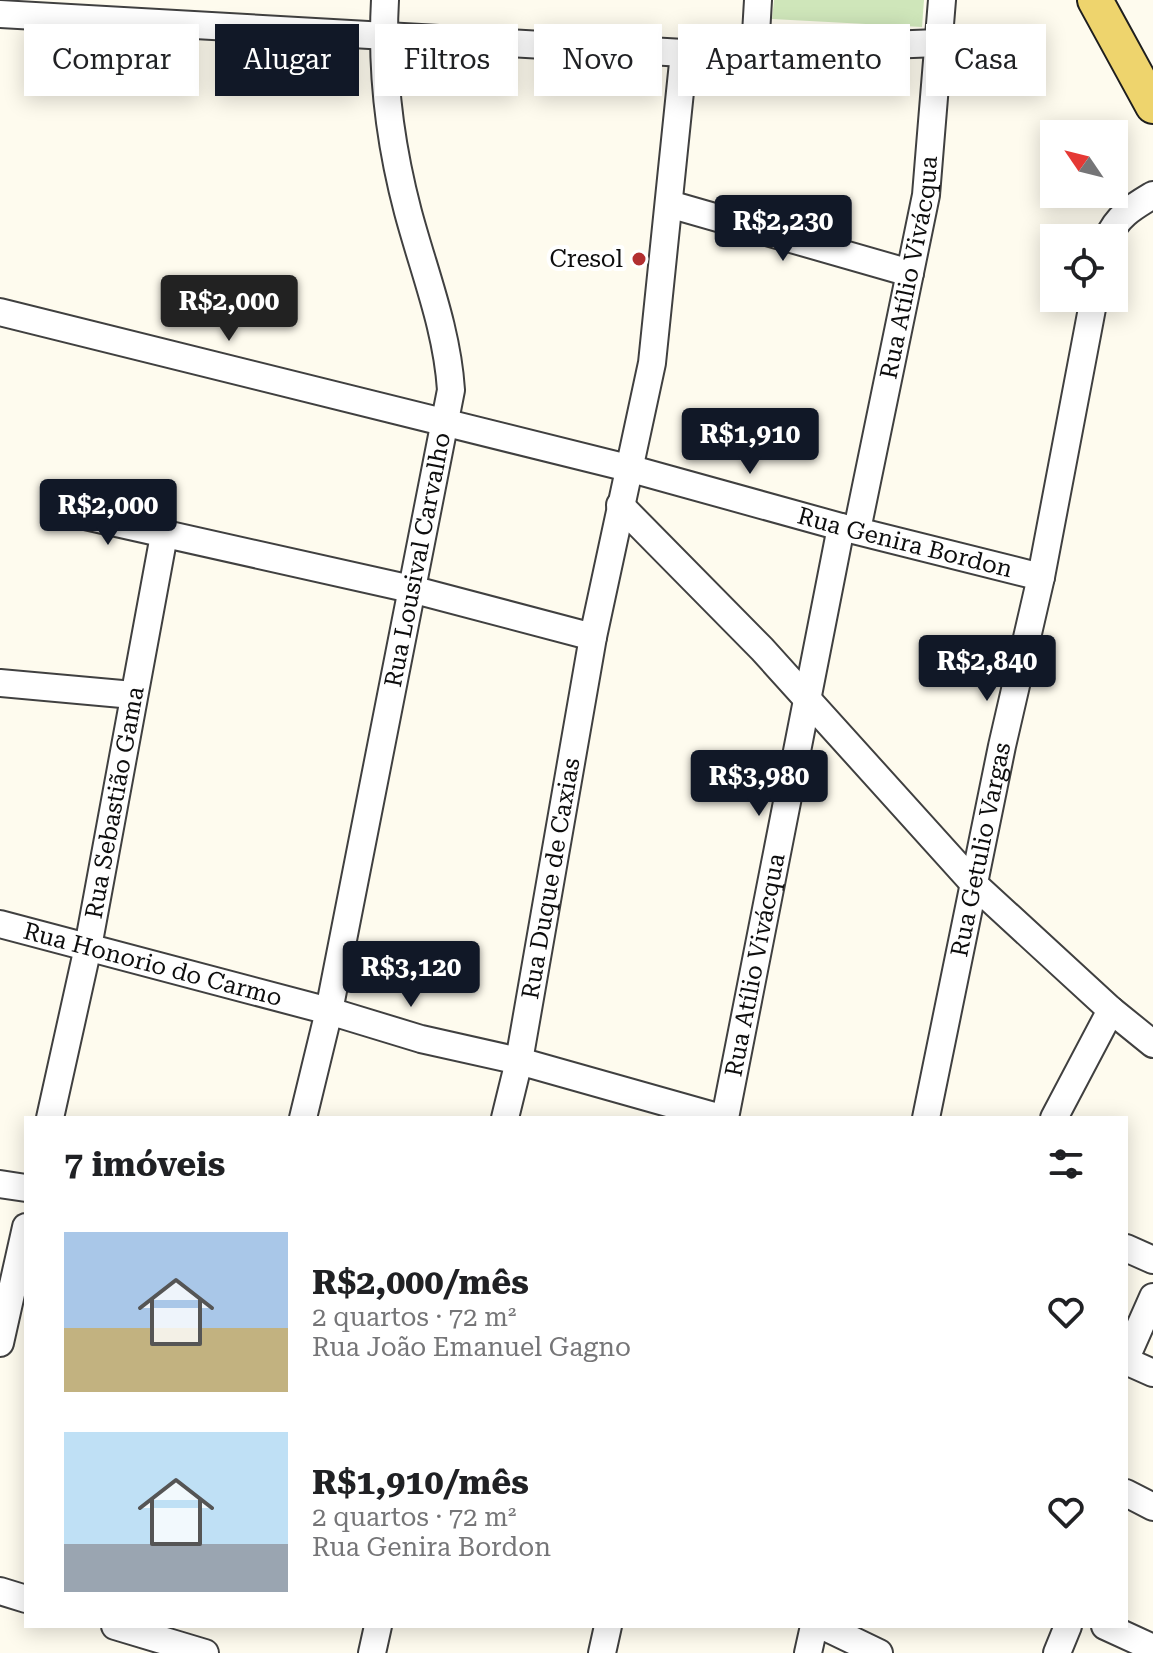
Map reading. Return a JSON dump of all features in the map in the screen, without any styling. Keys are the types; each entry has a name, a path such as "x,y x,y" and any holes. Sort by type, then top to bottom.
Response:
{"main road":[{"path":"1095,0 1153,106"}],"street":[{"name":"Rua Lousival Carvalho","path":"384,24 385,0"},
{"path":"757,24 758,0"},
{"name":"Rua Atílio Vivácqua","path":"940,24 942,0"},
{"path":"0,14 375,35"},
{"path":"518,43 678,53"},
{"name":"Rua Lousival Carvalho","path":"303,1116 329,1011 451,390 449,359 397,167 389,96"},
{"name":"Rua Duque de Caxias","path":"505,1116 519,1061 593,637 652,363 680,96"},
{"name":"Rua Atílio Vivácqua","path":"723,1116 808,702 910,273 926,195 934,96"},
{"path":"1115,224 1130,209 1153,195"},
{"path":"669,204 910,273"},
{"name":"Rua Genira Bordon","path":"0,312 628,468 849,529 1041,577"},
{"name":"Rua Getulio Vargas","path":"926,1116 976,886 1002,746 1041,577 1091,312"},
{"path":"620,505 762,649 976,886 1111,1010 1153,1044"},
{"path":"63,511 411,589 593,637"},
{"name":"Rua Sebastião Gama","path":"50,1116 88,947 164,535"},
{"path":"0,683 133,695"},
{"name":"Rua Honorio do Carmo","path":"0,924 716,1116"},
{"path":"1055,1116 1111,1010"},
{"path":"0,1184 24,1188"},
{"path":"0,1343 24,1236"},
{"path":"1128,1249 1153,1260"},
{"path":"1128,1355 1153,1297"},
{"path":"1128,1361 1153,1373"},
{"path":"1128,1494 1153,1507"},
{"path":"0,1591 24,1598"},
{"path":"125,1628 197,1643"},
{"path":"372,1653 378,1628"},
{"path":"602,1653 608,1628"},
{"path":"808,1653 814,1628"},
{"path":"827,1628 879,1653"},
{"path":"1057,1653 1067,1628"},
{"path":"1109,1628 1153,1648"}],"green space":[{"path":"774,0 924,0 922,27 772,19"}],"place":[{"name":"Cresol","path":"639,259"}]}
